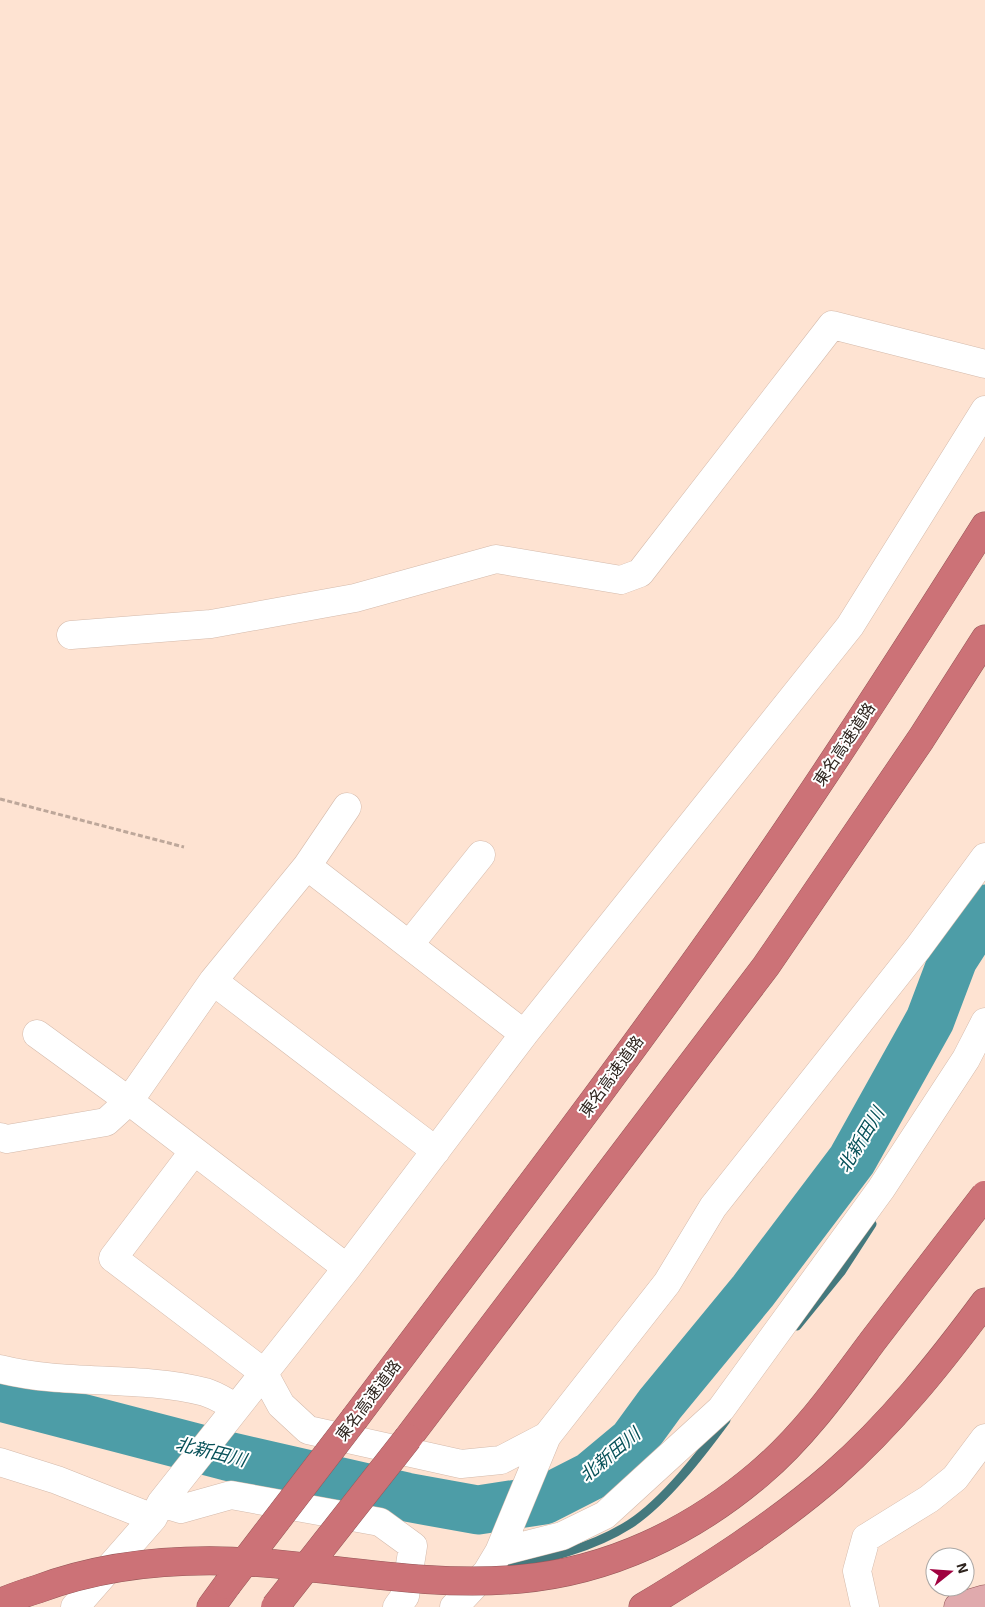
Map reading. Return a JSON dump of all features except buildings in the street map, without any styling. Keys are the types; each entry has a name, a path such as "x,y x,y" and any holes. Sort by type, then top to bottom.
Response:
{"highway":[{"name":"東名高速道路","path":"211,1607 582,1115 740,897 885,684 985,526"},
{"path":"274,1607 408,1438 766,966 921,739 985,638"},
{"path":"0,1603 60,1581 122,1567 172,1562 279,1564 462,1581 520,1579 565,1573 622,1557 670,1535 718,1506 761,1472 806,1426 845,1378 985,1195"},
{"path":"643,1607 731,1553 833,1475 876,1434 921,1385 985,1302"}],"main road":[{"path":"958,1607 985,1599"}],"street":[{"path":"71,635 211,624 355,598 496,559 621,580 640,573 832,325 985,364"},
{"path":"75,1607 157,1510 263,1372 347,1268 524,1034 850,626 985,410"},
{"path":"0,1137 7,1139 106,1122 129,1101 213,980 307,866 347,807"},
{"path":"409,945 481,855"},
{"path":"454,1607 487,1572 499,1552 546,1436 667,1283 713,1207 918,948 985,857"},
{"path":"307,866 524,1034"},
{"path":"213,980 436,1151"},
{"path":"499,1552 562,1536 605,1515 721,1409 881,1189 966,1059 985,1022"},
{"path":"37,1034 129,1101 347,1268"},
{"path":"194,1151 113,1258 263,1372 281,1405 308,1430 461,1464 501,1460 546,1436"},
{"path":"0,1369 81,1380 146,1384 206,1393 236,1407"},
{"path":"865,1607 857,1571 866,1538 929,1500 955,1478 985,1438"},
{"path":"0,1462 157,1510 180,1509 231,1495 380,1522 413,1546 405,1596 397,1607"}],"path":[{"path":"0,799 184,847"}],"waterway":[{"name":"北新田川","path":"0,1397 227,1456 406,1497 478,1510 544,1500 591,1476 633,1441 660,1404 753,1291 852,1160 930,1020 953,959 985,909"},
{"path":"797,1326 841,1272 872,1224"},
{"path":"500,1568 551,1557 584,1547 630,1524 669,1490 694,1462 726,1420"}]}
